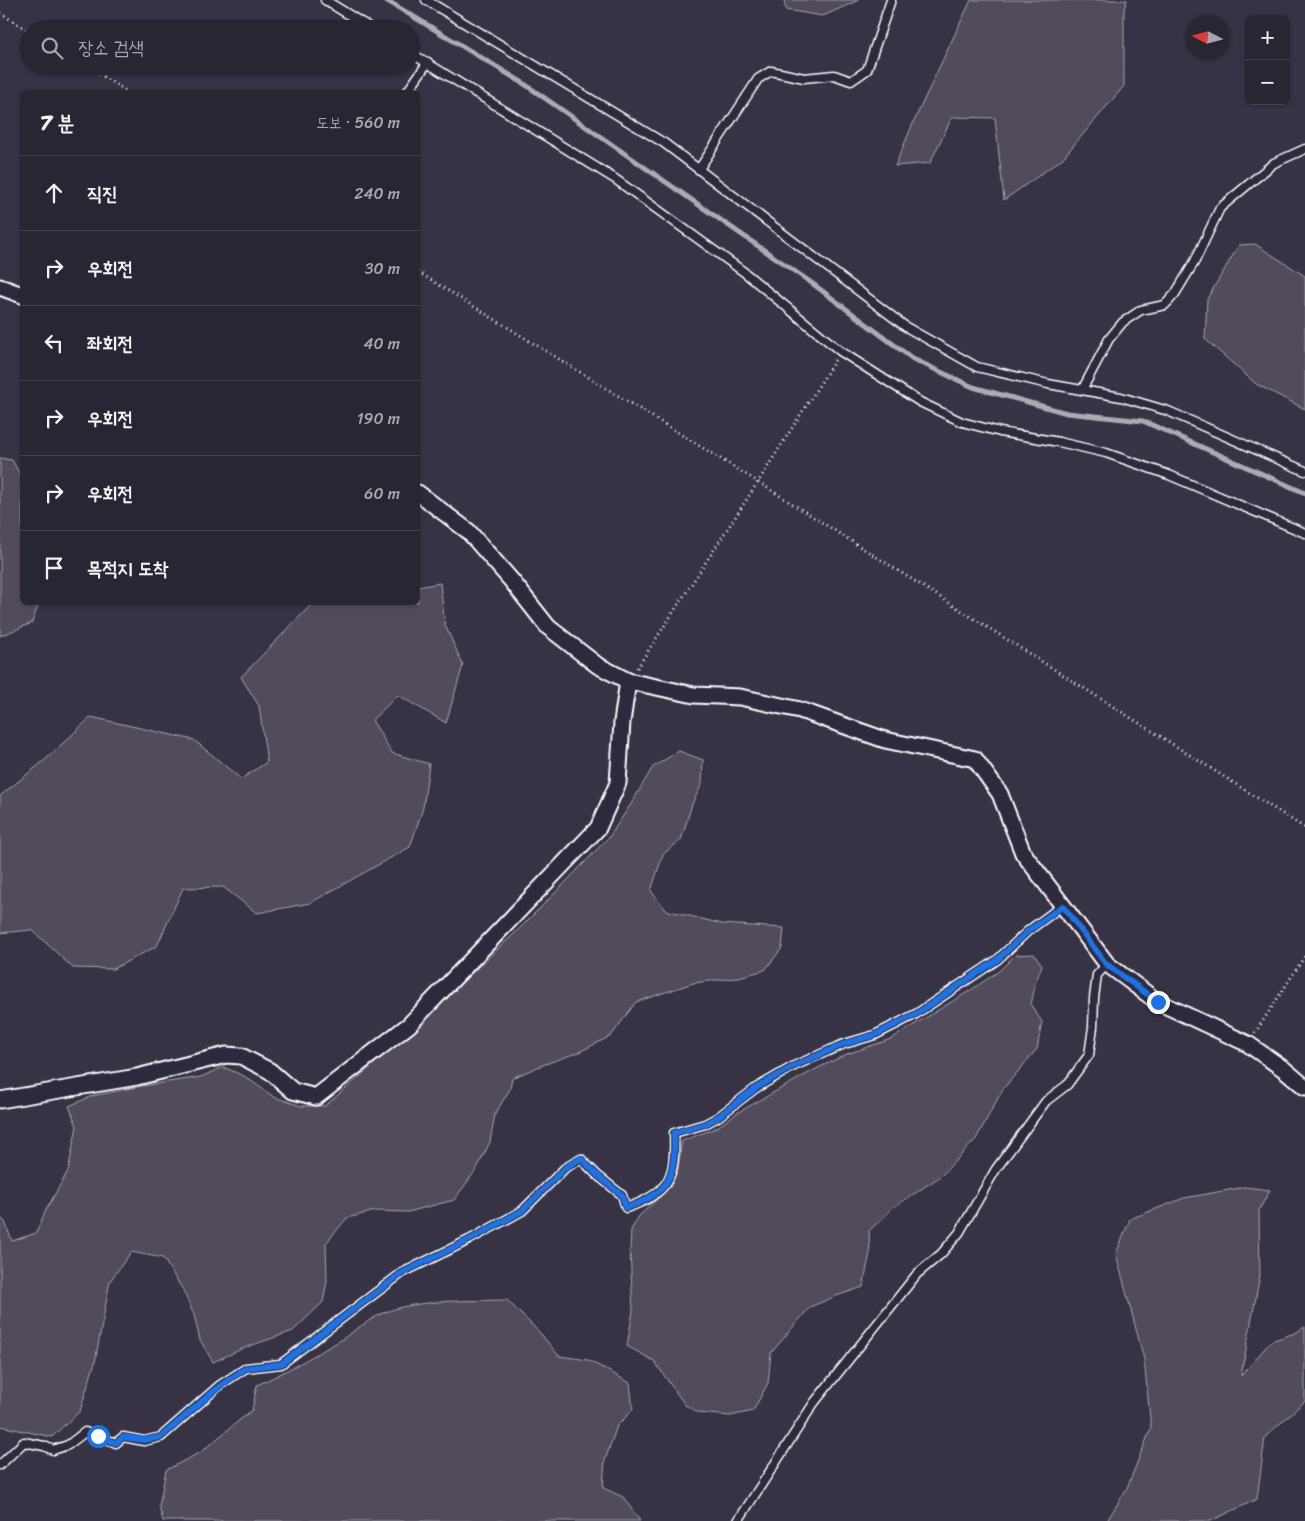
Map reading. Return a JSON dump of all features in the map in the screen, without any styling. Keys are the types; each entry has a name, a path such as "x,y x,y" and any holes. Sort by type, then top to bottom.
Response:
{"street":[{"path":"0,287 20,295"},
{"path":"420,495 468,531 512,580 548,627 596,666 628,681 694,695 740,697 800,710 886,740 975,759 1000,794 1023,853 1106,964 1158,1002 1248,1044 1285,1070 1305,1087"},
{"path":"0,1100 137,1077 226,1055 241,1056 270,1071 293,1091 316,1097 409,1025 598,828 618,783 622,722 628,681"}],"lane":[{"path":"325,0 357,20"},
{"path":"426,0 664,143 906,327 978,366 1048,384 1120,397 1168,412 1305,471"},
{"path":"699,170 758,78 771,71 804,78 834,75 851,81 867,70 891,0"},
{"path":"420,57 615,180 744,272 840,351 920,402 962,422 1000,432 1059,442 1106,453 1169,476 1305,533"},
{"path":"420,73 428,62"},
{"path":"408,90 419,75"},
{"path":"1082,390 1109,339 1123,322 1141,310 1165,305 1175,294 1195,261 1220,208 1274,163 1305,149"},
{"path":"0,1465 24,1442 53,1450 68,1445 85,1432 116,1443 123,1437 144,1440 161,1437 220,1386 246,1368 281,1364 402,1273 522,1211 565,1168 581,1158 597,1175 622,1195 626,1208 644,1202 666,1186 671,1174 674,1133 712,1121 756,1088 794,1066 844,1044 875,1035 916,1014 997,960 1028,931 1063,906"},
{"path":"738,1521 814,1403 917,1274 941,1254 959,1233 996,1169 1046,1101 1068,1085 1090,1055 1094,1027 1094,998 1097,975 1106,964"}],"path":[{"path":"0,13 20,25"},
{"path":"101,75 125,90"},
{"path":"420,273 758,482 1305,828"},
{"path":"628,681 758,482 840,351"},
{"path":"1248,1044 1305,956"}],"shaded area":[{"path":"784,0 859,0 823,16 786,10"},
{"path":"971,0 1127,0 1124,9 1124,86 1062,159 1004,200 995,118 952,117 930,163 895,166"},
{"path":"1255,244 1305,276 1305,409 1256,384 1205,339 1207,299 1239,245"},
{"path":"0,458 12,460 20,474 20,605 38,605 32,623 0,636"},
{"path":"440,583 445,625 463,665 446,723 398,695 372,720 392,753 429,764 423,808 410,847 310,903 257,913 223,887 183,888 157,946 113,969 73,968 32,930 0,933 0,796 45,760 91,717 194,740 241,779 267,762 259,706 241,677 311,605 420,605 420,587"},
{"path":"679,751 703,760 702,784 692,804 681,840 663,854 651,891 666,910 722,924 784,928 782,948 765,970 735,978 693,983 636,1002 611,1036 579,1052 512,1078 510,1089 495,1114 490,1142 476,1170 454,1200 408,1212 375,1211 347,1218 326,1243 327,1281 323,1302 293,1331 244,1348 213,1362 200,1340 194,1315 183,1290 163,1258 131,1252 110,1281 95,1362 80,1411 52,1437 0,1426 0,1217 5,1222 12,1241 36,1233 46,1210 68,1171 77,1126 69,1106 92,1096 201,1077 223,1067 244,1076 274,1097 301,1106 325,1106 366,1071 515,933 556,892 609,837 653,767"},
{"path":"1034,954 1042,965 1036,981 1031,1005 1042,1022 1037,1049 1003,1089 976,1139 941,1176 894,1207 869,1231 870,1253 863,1287 810,1307 771,1353 768,1383 753,1411 730,1416 699,1413 685,1405 654,1361 627,1346 633,1311 630,1251 631,1230 639,1216 670,1187 678,1169 682,1141 716,1128 737,1113 816,1069 847,1054 891,1039 971,990 999,971 1015,955"},
{"path":"1245,1187 1270,1190 1259,1210 1260,1275 1241,1376 1271,1341 1295,1333 1305,1327 1305,1401 1265,1437 1257,1499 1211,1521 1107,1521 1127,1488 1151,1428 1144,1359 1116,1254 1130,1219 1184,1198"},
{"path":"507,1300 540,1333 559,1356 588,1360 630,1383 633,1410 617,1426 605,1460 603,1488 623,1497 640,1521 163,1521 159,1506 166,1470 201,1452 252,1410 257,1385 341,1340 383,1313 397,1308 427,1303"}],"waterway":[{"path":"386,0 419,20"},
{"path":"420,21 523,83 813,284 913,359 973,387 1067,413 1143,421 1305,493"}],"route":[{"path":"98,1436 116,1443 123,1437 144,1440 161,1437 220,1386 246,1368 281,1364 366,1302 402,1273 522,1211 565,1168 581,1158 597,1175 622,1195 626,1208 644,1202 666,1186 671,1174 674,1133 705,1124 718,1117 756,1088 794,1066 844,1044 875,1035 916,1014 997,960 1028,931 1063,906 1106,964 1158,1002"}]}
